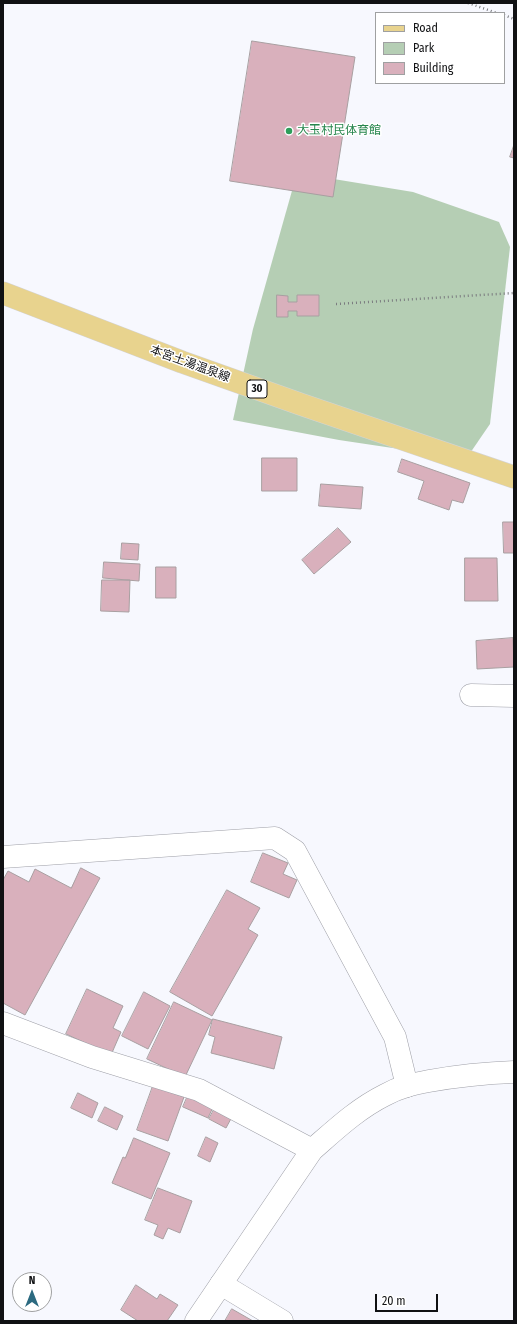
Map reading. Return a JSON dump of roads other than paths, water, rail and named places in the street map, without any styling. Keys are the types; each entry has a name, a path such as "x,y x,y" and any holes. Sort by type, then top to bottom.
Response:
{"main road":[{"name":"本宮土湯温泉線","path":"3,292 190,364 315,409 514,477"}],"street":[{"path":"470,695 514,696"},
{"path":"3,857 275,838 295,851 394,1037 407,1086"},
{"path":"3,1023 92,1057 199,1090 312,1150"},
{"path":"196,1321 312,1150 362,1108 386,1094 407,1086 453,1076 514,1072"},
{"path":"221,1284 282,1321"}],"place":[{"name":"大玉村民体育館","path":"289,131"}]}
